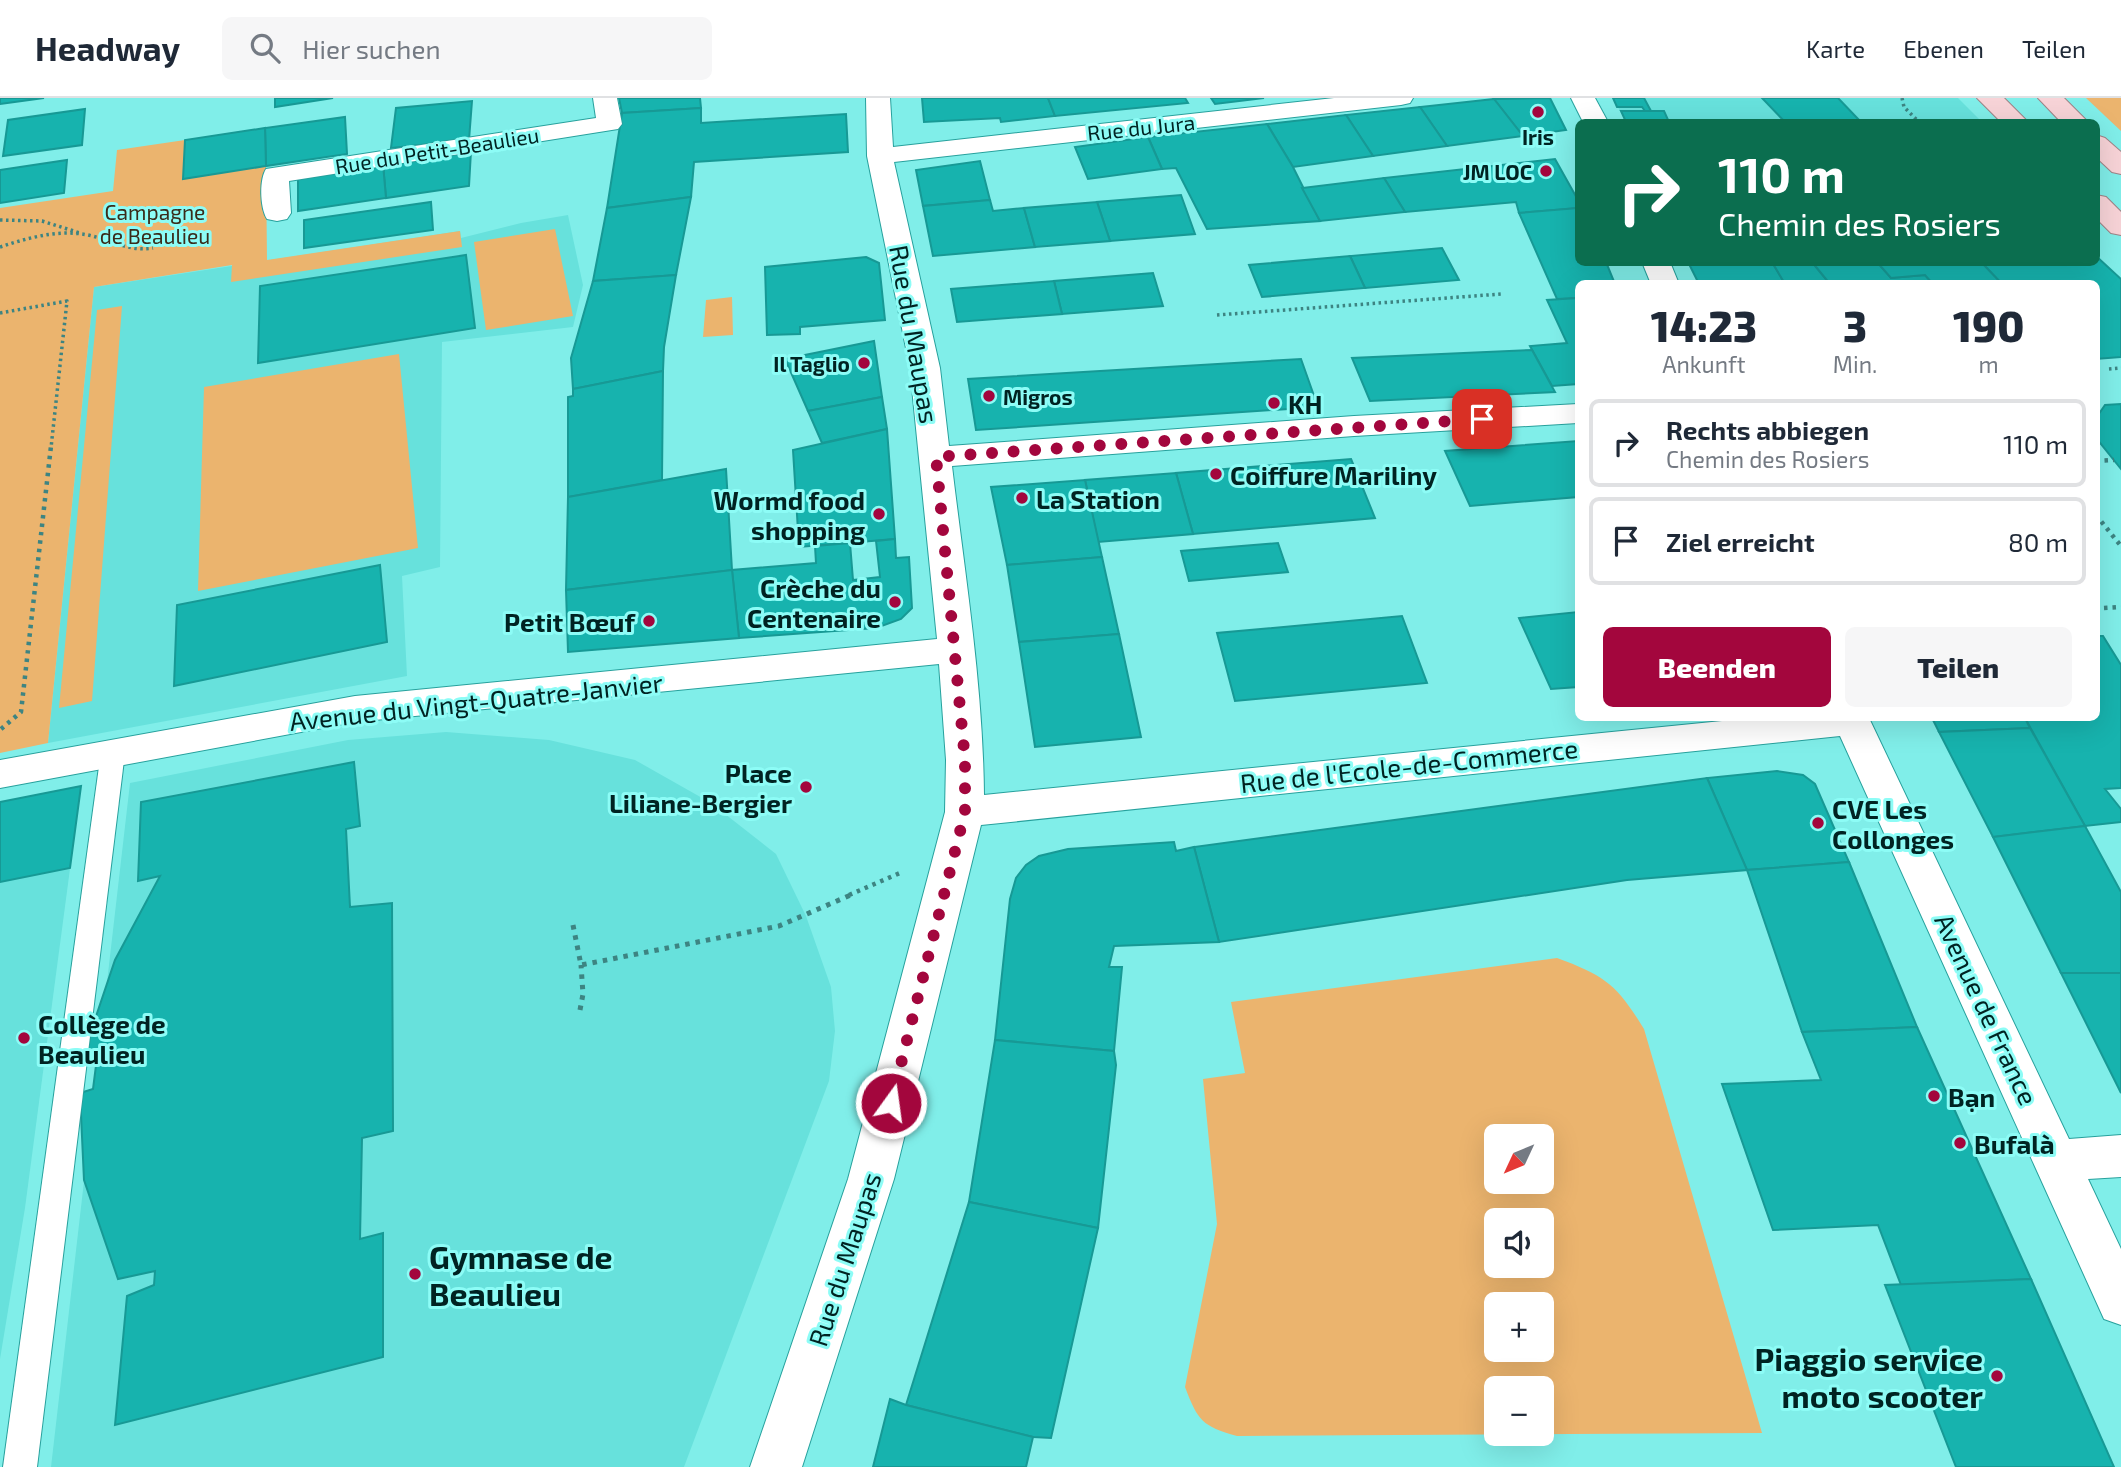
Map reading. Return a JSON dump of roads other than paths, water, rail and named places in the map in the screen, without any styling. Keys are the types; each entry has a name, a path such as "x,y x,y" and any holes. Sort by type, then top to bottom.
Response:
{"main road":[{"path":"1989,98 2011,119"},
{"path":"2020,98 2042,119"},
{"path":"2050,98 2072,119"},
{"path":"2100,147 2121,166"},
{"path":"2100,177 2121,196"},
{"path":"2100,207 2121,227"}],"street":[{"name":"Rue du Petit-Beaulieu","path":"277,213 275,175 610,124 605,98"},
{"name":"Rue du Maupas","path":"776,1467 871,1179 965,812 965,760 936,457 921,338 880,156 878,98"},
{"name":"Rue du Jura","path":"880,156 1401,98"},
{"path":"1583,98 1594,119"},
{"path":"936,457 1354,426 1575,414"},
{"name":"Avenue du Vingt-Quatre-Janvier","path":"0,774 355,709 956,650"},
{"name":"Rue de l'Ecole-de-Commerce","path":"965,812 1833,721"},
{"name":"Avenue de France","path":"1853,721 2121,1302"},
{"path":"2057,1161 2121,1156"}],"lane":[{"path":"20,1467 113,752"}],"place":[{"name":"Iris","path":"1538,112"},
{"name":"JM LOC","path":"1546,171"},
{"name":"Il Taglio","path":"864,363"},
{"name":"Migros","path":"989,396"},
{"name":"KH","path":"1274,403"},
{"name":"Coiffure Mariliny","path":"1216,474"},
{"name":"La Station","path":"1022,498"},
{"name":"Wormd food shopping","path":"879,514"},
{"name":"Crèche du Centenaire","path":"895,602"},
{"name":"Petit Bœuf","path":"649,621"},
{"name":"Place Liliane-Bergier","path":"806,787"},
{"name":"CVE Les Collonges","path":"1818,823"},
{"name":"Collège de Beaulieu","path":"24,1038"},
{"name":"Bạn","path":"1934,1096"},
{"name":"Bufalà","path":"1960,1143"},
{"name":"Gymnase de Beaulieu","path":"415,1274"},
{"name":"Piaggio service moto scooter","path":"1997,1376"}],"park label":[{"name":"Campagne de Beaulieu","path":"155,223"}]}
